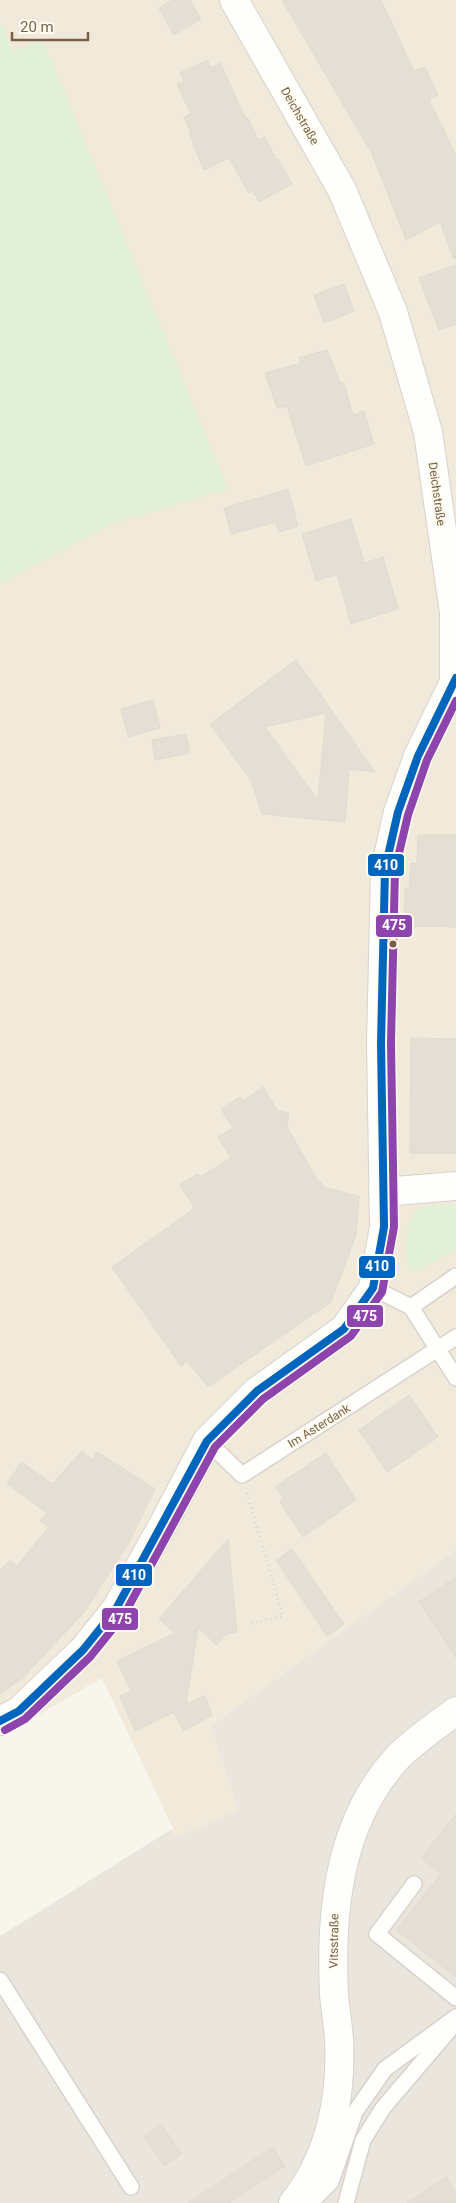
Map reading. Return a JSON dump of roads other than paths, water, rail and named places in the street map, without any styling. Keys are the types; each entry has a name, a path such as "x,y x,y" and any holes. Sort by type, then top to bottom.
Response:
{"street":[{"name":"Deichstraße","path":"0,1721 19,1711 83,1650 116,1609 164,1524 206,1441 257,1392 344,1329 373,1288 384,1227 381,1043 385,869 398,812 418,756 455,679 454,613 428,432 393,312 342,190 234,0"},
{"path":"384,1192 456,1186"},
{"name":"Vitsstraße","path":"293,2203 318,2165 331,2128 338,2086 339,2040 334,1995 333,1946 335,1900 344,1854 360,1814 376,1786 400,1756 431,1729 456,1712"}],"lane":[{"path":"410,1307 456,1276"},
{"path":"373,1288 410,1307 456,1378"},
{"name":"Im Asterdank","path":"206,1441 242,1476 456,1337"},
{"path":"414,1884 377,1934 456,1998"},
{"path":"0,1980 131,2186"},
{"path":"310,2203 331,2182 354,2112 385,2069 456,2017"},
{"path":"346,2203 363,2140 383,2108 456,2022"}]}
